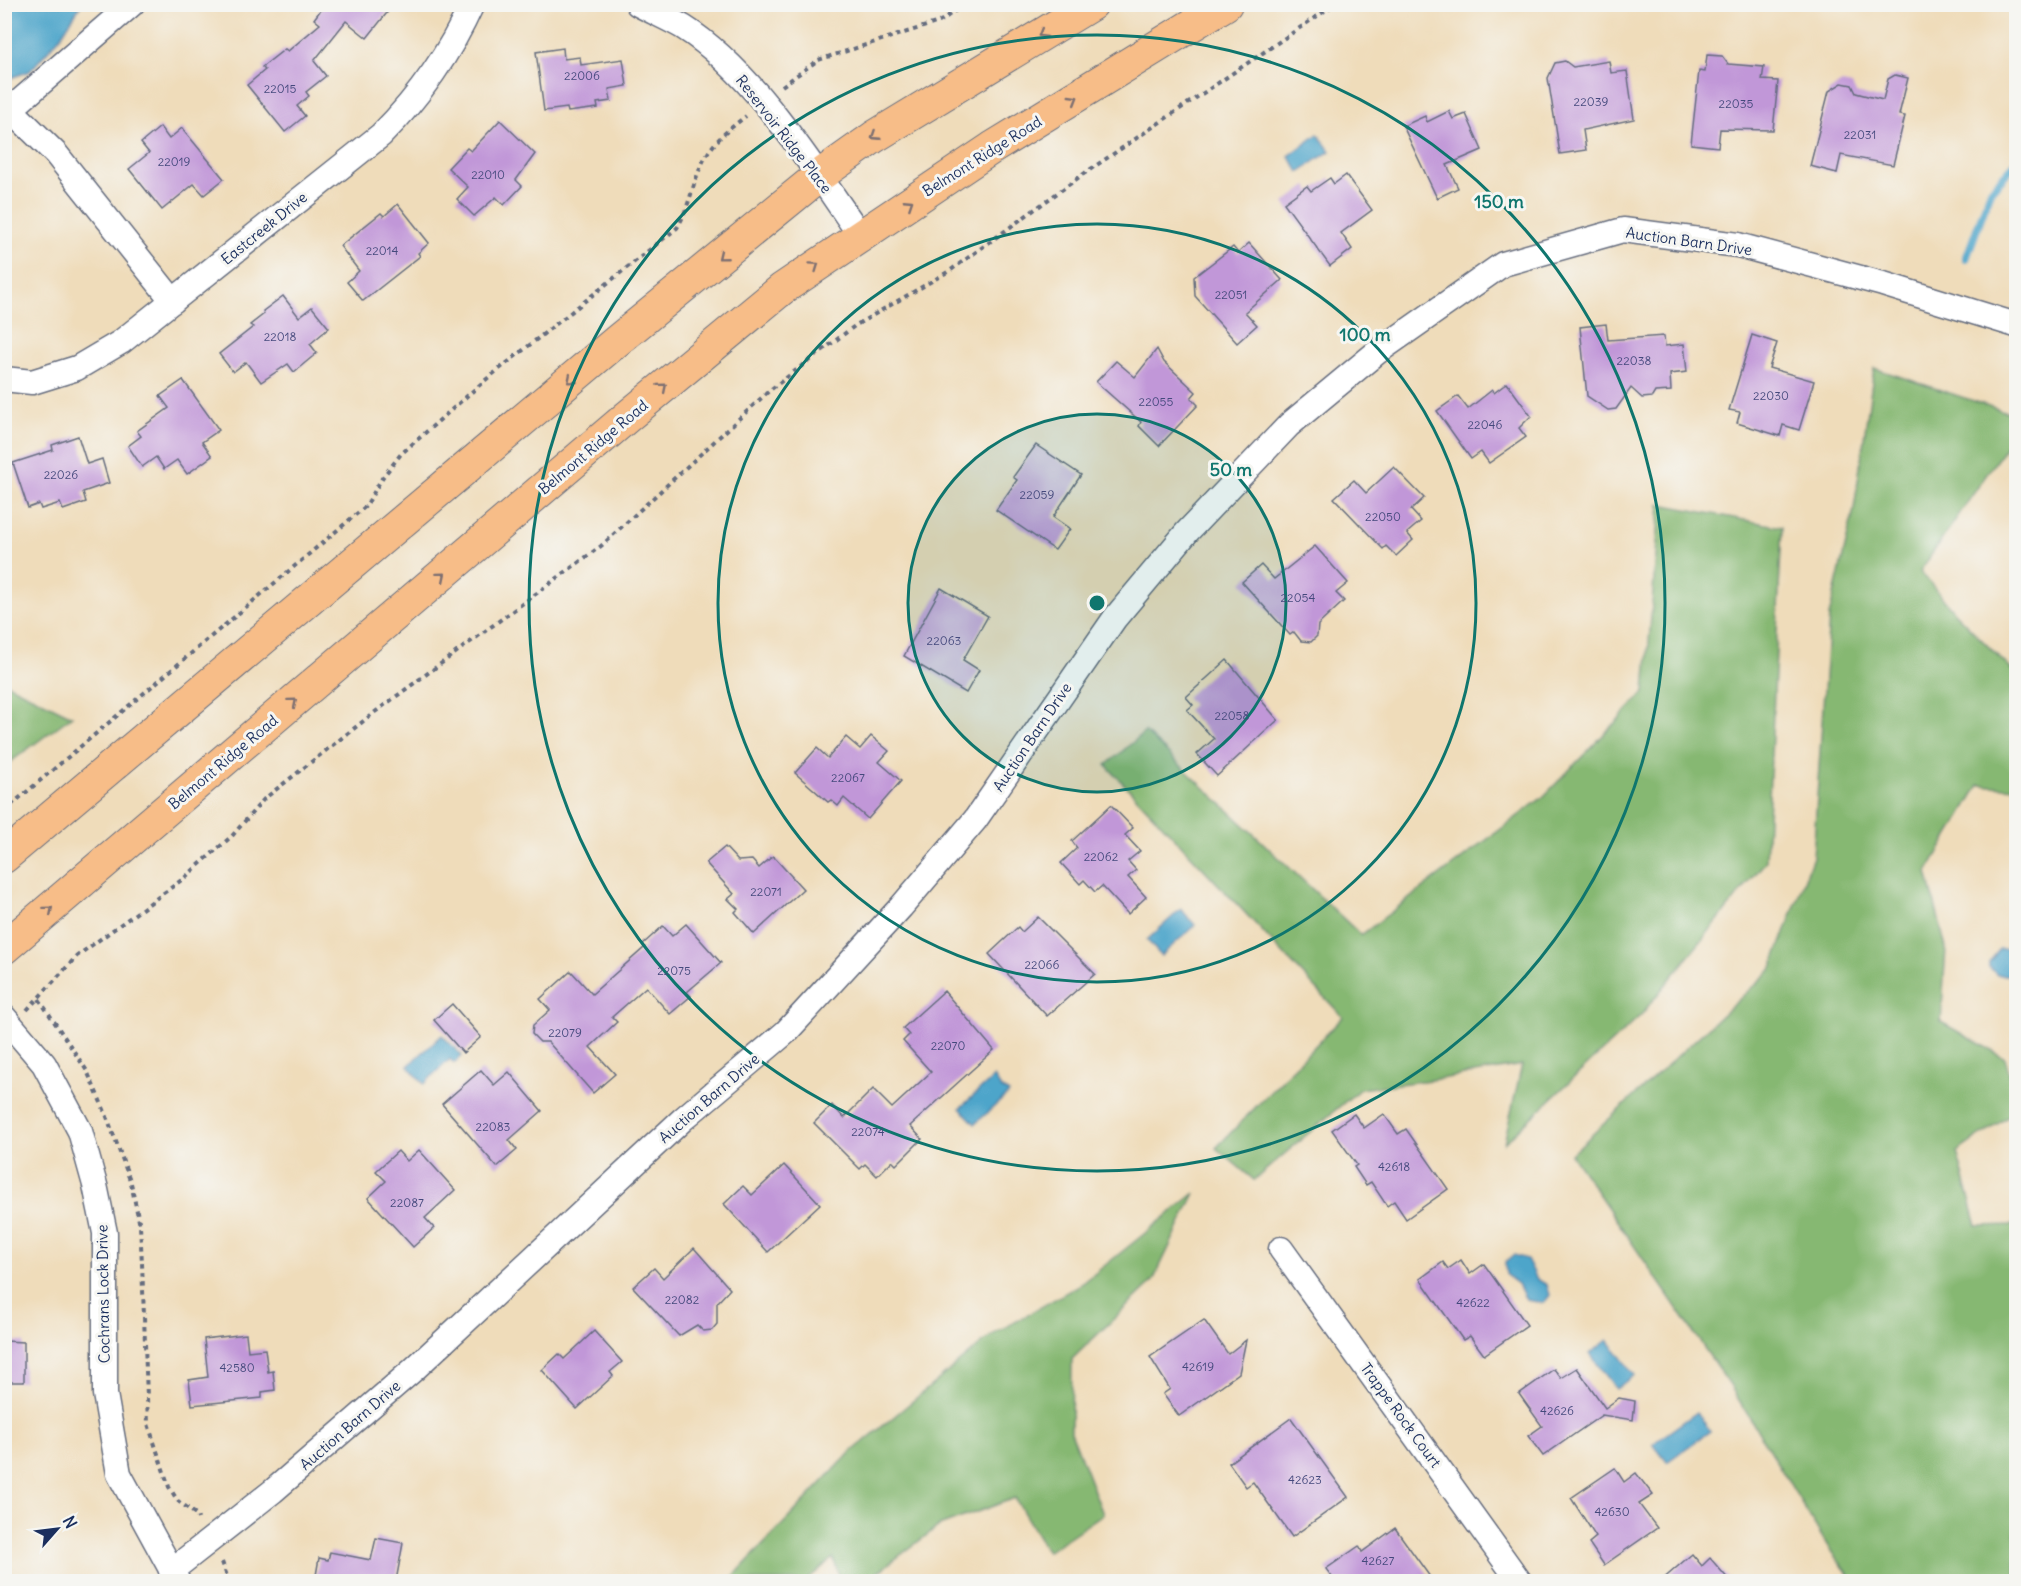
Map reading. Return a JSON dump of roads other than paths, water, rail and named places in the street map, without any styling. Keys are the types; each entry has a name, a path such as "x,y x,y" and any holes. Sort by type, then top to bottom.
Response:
{"main road":[{"path":"4,856 618,340 819,176 874,137 1092,4"},
{"name":"Belmont Ridge Road","path":"4,948 636,410 782,289 992,148 1226,4"}],"street":[{"path":"132,4 8,105 56,154 173,301"},
{"name":"Eastcreek Drive","path":"4,379 32,382 77,368 121,342 381,135 402,114 441,65 472,4"},
{"name":"Reservoir Ridge Place","path":"638,4 684,28 719,56 762,102 819,176 860,235"},
{"name":"Auction Barn Drive","path":"174,1576 208,1542 273,1491 413,1370 683,1119 786,1032 901,907 975,820 1115,618 1187,532 1289,425 1376,353 1503,264 1623,230 1738,245 1883,284 2016,325"},
{"name":"Cochrans Lock Drive","path":"8,1021 44,1064 80,1131 105,1233 105,1394 119,1474 174,1576"},
{"name":"Trappe Rock Court","path":"1281,1250 1520,1581"}],"water":[{"path":"4,5 81,5 61,36 30,71 5,80"},
{"path":"1318,134 1330,151 1299,172 1289,156"},
{"path":"1181,909 1195,925 1161,956 1147,940"},
{"path":"2016,942 2016,965 2008,975 1997,975 1989,967 1989,962 2000,949 2011,949"},
{"path":"442,1035 462,1056 454,1063 450,1059 424,1084 408,1066"},
{"path":"994,1077 1001,1088 1009,1093 975,1124 960,1108"},
{"path":"1514,1255 1527,1259 1537,1279 1547,1285 1550,1295 1544,1303 1526,1300 1518,1284 1506,1275 1505,1263"},
{"path":"1608,1340 1634,1375 1616,1389 1590,1354"},
{"path":"1697,1412 1710,1431 1667,1462 1653,1444"}],"waterway":[{"path":"1966,259 1991,190 2016,163"}]}
